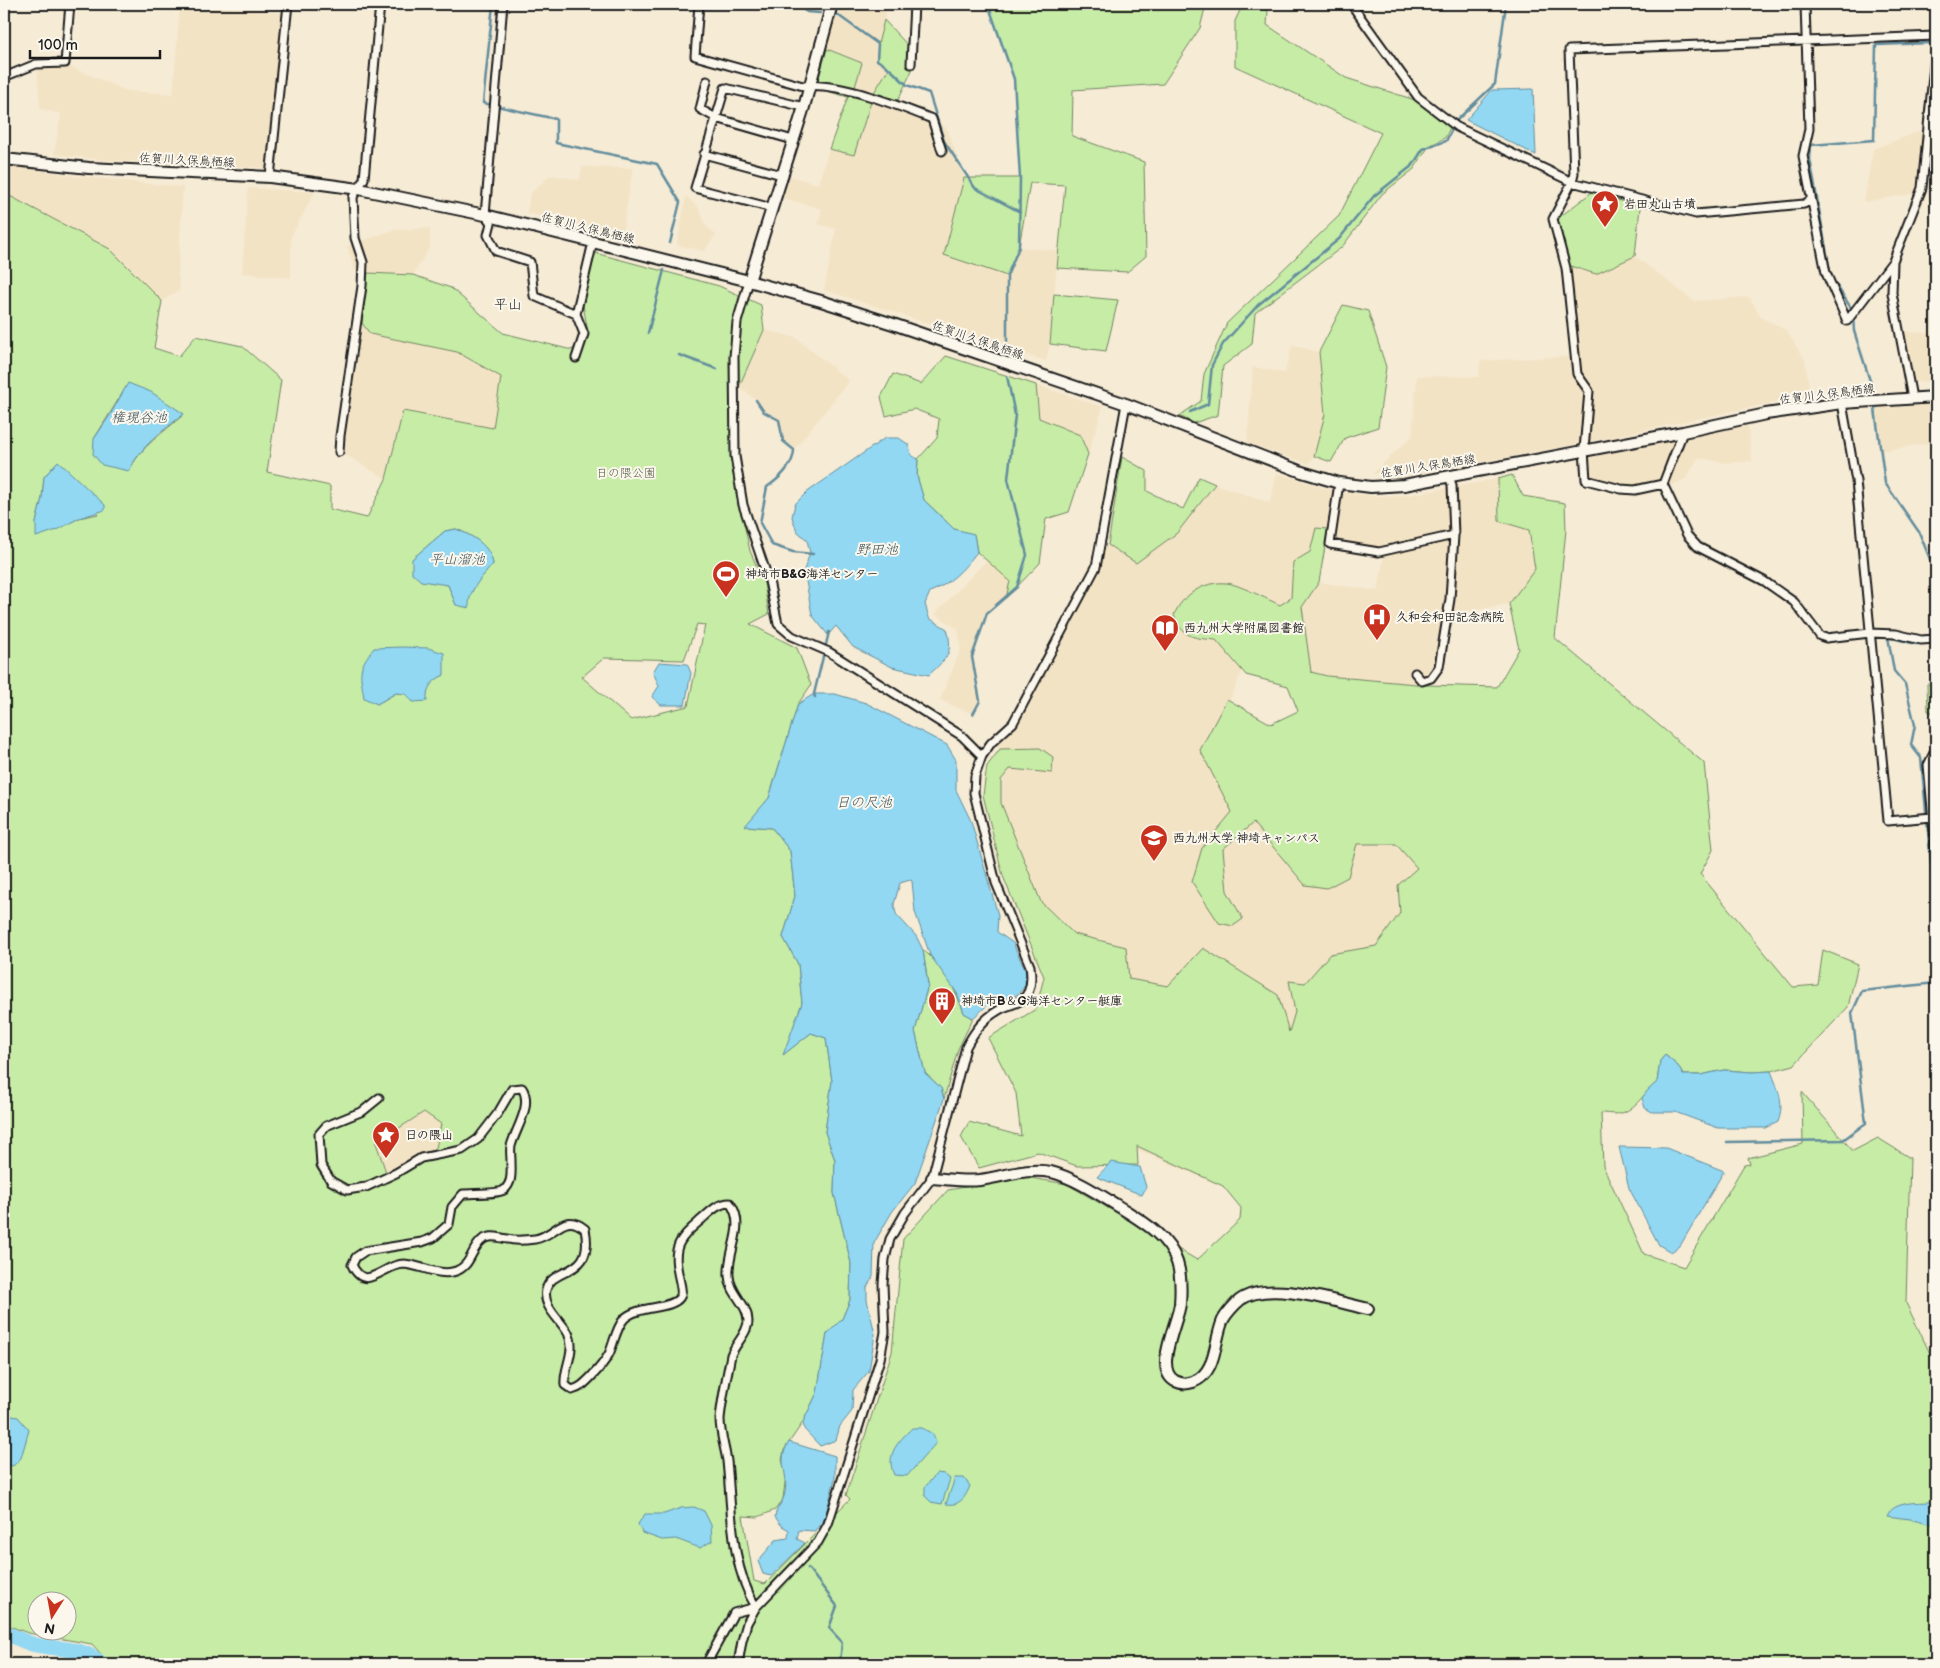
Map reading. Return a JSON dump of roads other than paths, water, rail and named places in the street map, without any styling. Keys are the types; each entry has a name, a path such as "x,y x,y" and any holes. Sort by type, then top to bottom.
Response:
{"main road":[{"path":"748,281 804,107 832,4"},
{"name":"佐賀川久保鳥栖線","path":"4,159 89,168 270,177 358,189 485,215 748,281 893,324 1126,404 1302,472 1340,483 1371,486 1404,484 1683,432 1766,414 1842,403 1936,397"},
{"path":"932,1178 981,1180 1033,1170 1053,1172 1091,1189 1148,1225 1165,1241 1177,1262 1180,1278 1180,1304 1166,1357 1167,1372 1174,1380 1185,1384 1201,1379 1208,1370 1223,1320 1240,1300 1263,1291 1284,1291 1368,1309"}],"street":[{"path":"4,77 36,64 65,63 70,4"},
{"path":"270,177 288,4"},
{"path":"339,452 362,286 363,262 355,238 353,197 364,179 380,4"},
{"path":"503,4 485,215 491,223 488,235 496,252 530,262 534,296 576,314"},
{"path":"700,4 695,56 803,86 821,85 895,104 932,119 942,151"},
{"path":"911,64 914,4"},
{"path":"1351,4 1418,96 1450,122 1572,182 1696,214 1804,204 1811,200"},
{"path":"1805,4 1809,129 1803,156 1826,273 1847,321 1893,261 1922,188 1936,45"},
{"path":"1663,484 1636,490 1621,489 1586,480 1584,450 1589,391 1577,374 1566,268 1554,219 1572,182 1574,173 1569,50 1936,36"},
{"path":"707,81 700,109 716,118 793,140"},
{"path":"772,208 695,188 704,154 725,88 804,107"},
{"path":"704,154 782,175"},
{"path":"576,358 584,334 576,314 593,242"},
{"path":"1893,261 1892,293 1912,398"},
{"path":"748,281 737,322 734,357 735,456 743,505 768,581 778,624 792,636 829,652 962,736 982,756"},
{"path":"1842,403 1856,480 1888,820 1932,817"},
{"path":"738,1664 747,1623 756,1607 818,1542 828,1524 880,1359 885,1332 883,1284 885,1259 890,1239 905,1213 932,1178 966,1047 976,1028 998,1010 1022,1001 1030,989 1032,978 1030,966 996,883 974,793 975,776 982,756 992,743 1013,724 1096,567 1126,404"},
{"path":"1683,432 1663,484 1687,535 1698,547 1764,581 1794,602 1820,636 1826,638 1870,633 1896,634 1921,640 1936,639"},
{"path":"1414,673 1422,681 1431,678 1439,668 1450,599 1454,535 1452,485 1449,476"},
{"path":"1340,483 1330,544 1379,552 1454,535"},
{"path":"1936,750 1928,765 1936,853"},
{"path":"379,1098 363,1111 326,1126 319,1134 321,1165 331,1181 347,1190 366,1187 396,1173 421,1158 462,1150 478,1139 498,1114 512,1089 522,1088 527,1095 526,1104 510,1148 511,1175 508,1186 502,1192 494,1194 482,1192 463,1194 452,1207 449,1224 433,1238 422,1242 365,1251 356,1257 352,1266 356,1273 364,1278 373,1277 391,1267 403,1264 448,1274 458,1271 467,1265 483,1239 495,1236 509,1240 536,1239 567,1222 577,1222 585,1229 588,1242 584,1258 579,1264 551,1281 546,1289 546,1300 568,1334 572,1346 564,1378 565,1385 572,1390 580,1388 600,1368 608,1355 624,1318 633,1312 674,1302 680,1297 682,1291 676,1268 676,1254 680,1242 689,1231 717,1206 730,1203 738,1219 728,1262 729,1280 734,1292 747,1311 748,1321 747,1328 735,1345 731,1355 720,1421 725,1444 736,1550 746,1591 756,1607"},
{"path":"706,1664 734,1613 756,1607"}],"water":[{"path":"1533,89 1536,155 1466,120 1492,90"},
{"name":"権現谷池","path":"128,383 151,392 184,414 146,446 129,471 102,465 93,454 94,439"},
{"name":"野田池","path":"885,438 899,438 909,445 911,455 918,459 917,476 924,500 954,529 974,534 977,552 956,575 944,585 930,592 925,604 929,618 947,629 950,645 944,660 929,675 892,667 853,647 836,626 828,635 812,615 804,570 810,553 807,540 797,531 792,517 795,504 806,493"},
{"path":"58,461 105,505 105,510 79,518 57,530 36,537 36,523 42,498 44,477"},
{"name":"平山溜池","path":"456,529 480,542 491,557 493,564 474,589 469,601 469,608 456,605 448,585 421,581 412,573 412,559 445,531"},
{"path":"374,648 428,648 444,653 444,675 429,688 427,701 413,702 406,694 396,693 377,704 364,698 361,682 362,666"},
{"path":"659,662 687,664 691,673 685,705 661,705 652,697 659,686 653,672"},
{"name":"日の尺池","path":"814,694 835,694 866,703 947,745 956,760 956,790 971,821 998,915 997,932 1013,943 1026,972 1025,986 1017,995 991,1002 973,1018 964,1013 957,993 930,955 915,912 912,881 900,883 894,904 896,914 916,936 923,950 928,985 915,1031 925,1073 941,1088 944,1099 915,1183 892,1212 874,1243 873,1277 867,1287 867,1300 875,1334 869,1371 853,1390 852,1411 840,1426 836,1440 820,1446 804,1429 803,1422 817,1393 827,1334 842,1319 850,1300 851,1263 834,1193 835,1160 825,1132 832,1081 826,1038 811,1033 783,1055 802,1003 798,964 783,937 795,896 790,851 772,828 745,826 769,798 798,704"},
{"path":"1665,1055 1678,1066 1683,1075 1701,1075 1724,1070 1771,1071 1781,1102 1778,1122 1766,1128 1718,1128 1675,1112 1652,1112 1645,1108 1642,1098 1657,1082 1660,1061"},
{"path":"1619,1147 1666,1148 1724,1171 1680,1246 1671,1252 1659,1245 1629,1188"},
{"path":"1111,1162 1140,1167 1146,1187 1142,1195 1097,1177"},
{"path":"5,1415 18,1417 29,1430 21,1458 13,1466 6,1464 4,1460"},
{"path":"912,1428 922,1428 933,1434 936,1443 907,1476 894,1475 891,1461 894,1449"},
{"path":"789,1442 835,1456 835,1478 825,1518 815,1531 799,1530 797,1539 805,1543 771,1576 763,1574 758,1561 776,1540 788,1538 789,1530 782,1526 775,1517 785,1492 783,1455"},
{"path":"937,1473 944,1474 950,1479 942,1504 931,1502 925,1496 925,1487"},
{"path":"955,1478 964,1478 970,1486 961,1500 955,1504 946,1504"},
{"path":"1936,1501 1936,1525 1887,1516 1896,1507 1902,1505"},
{"path":"694,1507 704,1511 711,1525 712,1541 700,1548 676,1539 662,1540 642,1533 638,1524 645,1514 664,1514 681,1508"}],"waterway":[{"path":"493,4 483,103 556,119 556,143 657,164 680,202 670,243"},
{"path":"794,4 807,12 820,13"},
{"path":"988,4 1014,79 1020,178 1019,247 1007,276 1007,341"},
{"path":"1190,412 1208,404 1212,365 1223,344 1258,305 1339,239 1374,196 1413,165 1423,149 1446,141 1457,120 1495,84 1506,4"},
{"path":"1853,311 1831,277 1810,159 1811,145 1874,140 1876,45 1930,43 1934,4"},
{"path":"835,13 878,44 877,60 889,68 907,85 929,93 944,141 975,188 1020,212"},
{"path":"648,333 664,270"},
{"path":"1853,316 1854,331 1872,387"},
{"path":"679,355 717,369"},
{"path":"973,714 980,701 972,657 987,613 1017,587 1027,555 1008,479 1015,415 1007,376"},
{"path":"756,400 764,412 779,420 783,441 794,450 789,466 781,476 767,487 760,523 772,545 793,552 813,554"},
{"path":"1875,409 1885,483 1919,532 1936,574"},
{"path":"815,697 814,694 829,632"},
{"path":"1936,643 1916,644 1888,637 1894,671 1905,684 1915,725 1911,745 1921,758 1936,916"},
{"path":"1727,1142 1843,1140 1866,1123 1852,1013 1862,991 1936,983"},
{"path":"808,1568 837,1606 829,1628 842,1642 840,1664"},
{"path":"4,1632 32,1644 78,1651 95,1658 101,1664"}],"place":[{"name":"岩田丸山古墳","path":"1605,228"},
{"name":"神埼市B&G海洋センター","path":"726,598"},
{"name":"久和会和田記念病院","path":"1377,641"},
{"name":"西九州大学附属図書館","path":"1165,652"},
{"name":"西九州大学 神埼キャンパス","path":"1154,862"},
{"name":"神埼市B＆G海洋センター艇庫","path":"942,1025"},
{"name":"日の隈山","path":"386,1159"}],"district":[{"name":"平山","path":"508,304"}],"park label":[{"name":"日の隈公園","path":"626,473"}]}
